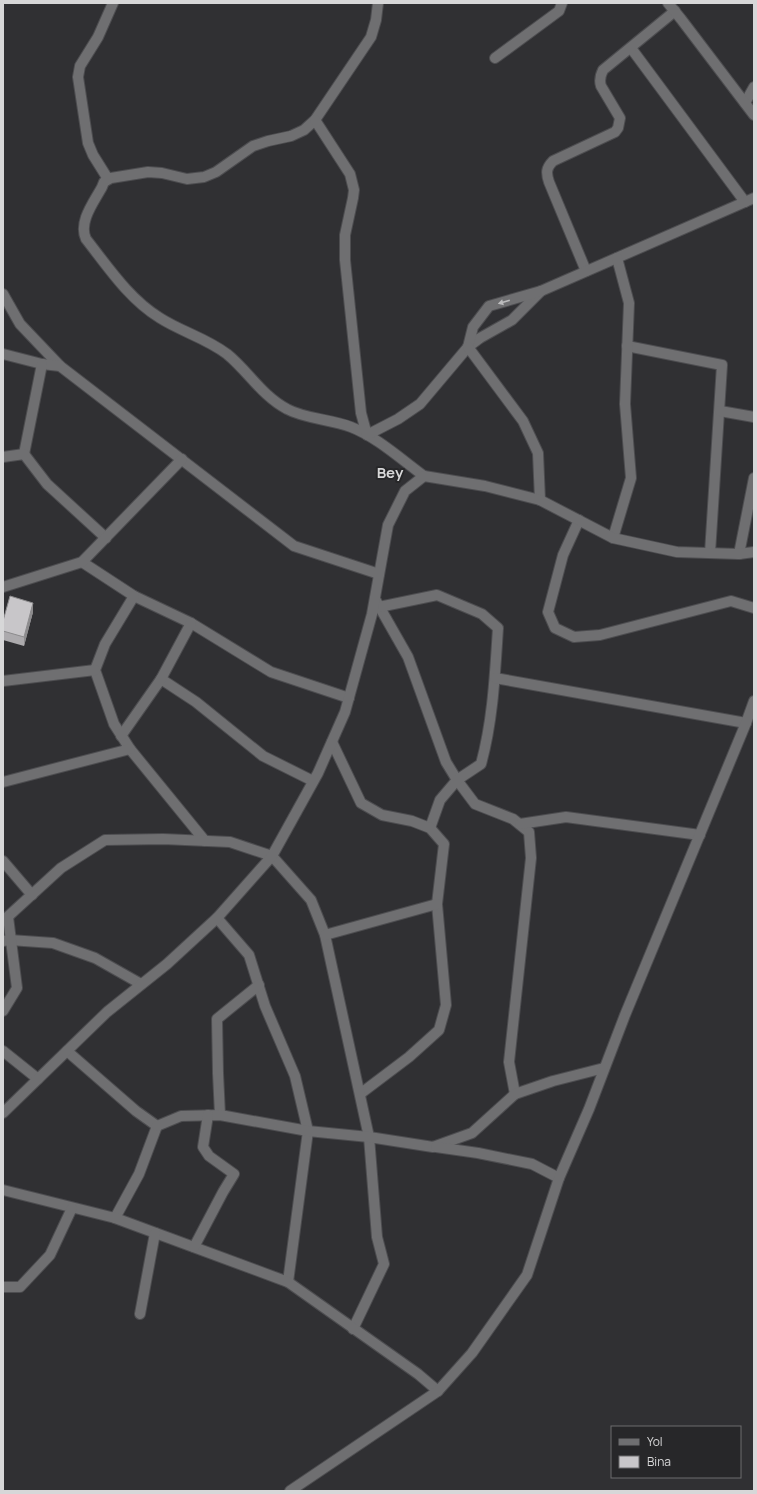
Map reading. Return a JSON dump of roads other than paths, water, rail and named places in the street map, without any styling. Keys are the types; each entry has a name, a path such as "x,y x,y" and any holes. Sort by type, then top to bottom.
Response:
{"street":[{"path":"108,180 93,155 88,143 78,77 80,66 98,37 112,3"},
{"path":"378,3 376,20 370,37 315,120 304,130 291,136 253,146 216,172 204,177 187,179 155,172 120,176 108,180 104,182 84,222 84,235 134,299 161,319 208,341 219,348 277,404 289,410 351,427 367,435 424,476 485,486 540,500 613,538 677,552 739,554 754,552"},
{"path":"495,58 559,11 562,3"},
{"path":"668,3 754,115"},
{"path":"586,271 549,182 547,170 552,161 615,132 618,128 620,118 601,86 600,78 603,70 675,11"},
{"path":"468,347 474,327 489,306 541,291 749,200 631,48"},
{"path":"745,103 754,87"},
{"path":"315,120 350,174 353,182 353,198 345,235 346,282 355,348 361,413 367,435"},
{"path":"613,538 631,478 625,404 629,303 618,258"},
{"path":"367,435 398,419 420,404 468,347 480,338 512,320 541,291"},
{"path":"3,294 20,324 60,366 294,546 379,574"},
{"path":"627,346 722,365 710,553"},
{"path":"468,347 523,421 538,453 540,500"},
{"path":"3,354 42,364 60,366"},
{"path":"42,364 24,454 47,484 106,538"},
{"path":"720,411 754,417"},
{"path":"3,457 24,454"},
{"path":"3,587 82,562 182,459"},
{"path":"3,1113 107,1012 166,964 217,918 272,856 318,773 345,712 372,614 377,603 379,574 388,525 405,491 424,476"},
{"path":"739,554 754,478"},
{"path":"579,520 563,555 548,612 555,628 574,636 600,635 731,601 754,608"},
{"path":"82,562 134,596 191,623 271,672 349,698"},
{"path":"377,603 437,595 482,614 498,628 495,678 488,738 481,764 457,780 440,800 430,828"},
{"path":"134,596 105,644 95,670 114,724 121,736 205,841"},
{"path":"377,603 408,657 446,762 457,780 475,804 514,819 529,832 532,858 509,1062 515,1094"},
{"path":"121,736 161,679 191,623"},
{"path":"3,681 95,670"},
{"path":"495,678 746,723"},
{"path":"161,679 196,702 262,756 313,781"},
{"path":"290,1491 438,1391 472,1353 528,1275 559,1178 589,1109 604,1068 754,701"},
{"path":"332,742 361,803 382,815 412,821 430,828 444,844 437,904 446,1005 439,1030 409,1058 360,1094"},
{"path":"3,782 130,749"},
{"path":"520,824 566,817 700,835"},
{"path":"3,1011 17,988 7,941 6,919 61,868 105,840 163,839 230,842 272,856 311,900 325,935 369,1137 378,1237 384,1264 353,1329"},
{"path":"3,861 32,895"},
{"path":"325,935 437,904"},
{"path":"217,918 249,955 266,1006 295,1076 308,1131 288,1282"},
{"path":"7,941 53,943 95,958 141,984"},
{"path":"220,1115 218,1019 259,986"},
{"path":"3,1051 38,1079"},
{"path":"67,1051 136,1111 156,1126"},
{"path":"433,1147 472,1133 515,1094 553,1081 604,1068"},
{"path":"194,1247 234,1174 209,1156 203,1147 208,1115"},
{"path":"114,1218 138,1174 156,1126 181,1116 220,1115 308,1131 369,1137 478,1153 532,1164 559,1178"},
{"path":"4,1193 114,1218 288,1282 418,1374 438,1391"},
{"path":"3,1287 20,1287 50,1254 72,1208"},
{"path":"140,1314 155,1232"}],"district":[{"name":"Bey","path":"390,473"}]}
